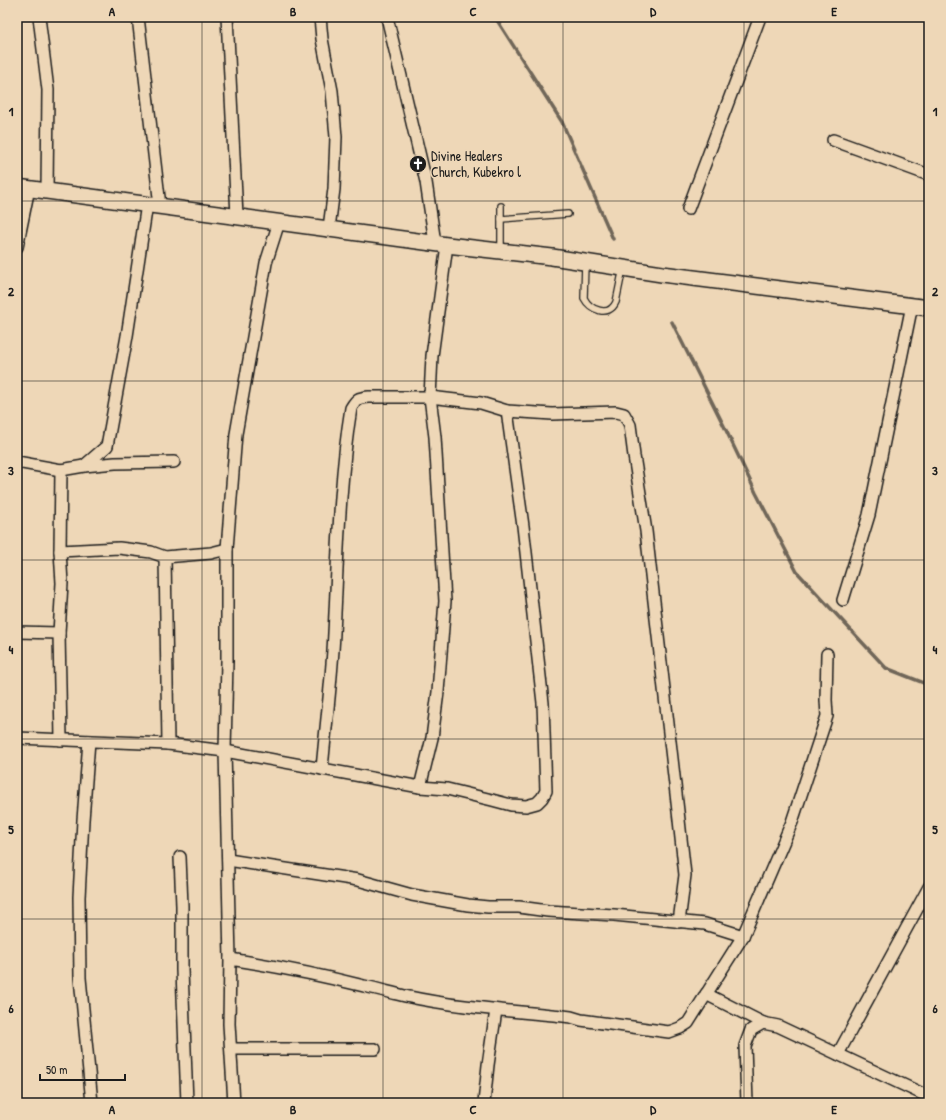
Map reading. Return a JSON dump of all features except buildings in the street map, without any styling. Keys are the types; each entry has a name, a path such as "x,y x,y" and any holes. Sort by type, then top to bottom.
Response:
{"main road":[{"path":"23,188 929,308"}],"street":[{"path":"40,17 48,90 48,191"},
{"path":"115,463 108,446 127,336 153,205 138,17"},
{"path":"227,17 237,216"},
{"path":"320,17 322,39 332,91 336,137 334,189 329,228"},
{"path":"387,17 441,244 430,397 436,437 445,601 438,692 432,738 420,787"},
{"path":"688,208 760,17"},
{"path":"833,140 929,175"},
{"path":"17,247 23,188"},
{"path":"234,1103 229,1024 230,959 224,751 227,661 227,550 236,434 266,263 279,222"},
{"path":"843,600 869,515 912,306"},
{"path":"322,769 334,635 345,442 351,408 359,398 430,397 481,403 507,411 552,414 616,412 624,414 630,425 646,531 680,828 685,876 679,922"},
{"path":"17,738 168,744 224,751 420,787 447,789 511,805 526,806 537,803 546,791 543,703 523,526 507,411"},
{"path":"84,466 108,446"},
{"path":"17,462 61,470 115,463 174,462"},
{"path":"61,470 60,551 62,583 59,633 61,740"},
{"path":"60,551 119,548 151,552 165,557 227,550"},
{"path":"165,557 168,744"},
{"path":"17,632 59,633"},
{"path":"230,959 278,967 406,996 496,1010 571,1017 581,1020 669,1032 680,1028 688,1023 743,936 792,822 827,716 827,654"},
{"path":"89,741 79,897 80,978 92,1103"},
{"path":"180,857 182,970 187,1103"},
{"path":"228,860 358,880 412,895 488,907 519,907 548,911 705,924 743,936"},
{"path":"838,1054 929,887"},
{"path":"706,994 763,1023 778,1026 929,1097"},
{"path":"484,1103 496,1010"},
{"path":"747,1103 745,1046 752,1030 763,1023"},
{"path":"230,1049 375,1049"}],"lane":[{"path":"500,251 501,206"},
{"path":"501,219 568,214"},
{"path":"585,262 584,298 586,303 591,307 600,310 607,311 614,307 623,268"}],"waterway":[{"path":"495,17 562,122 613,239"},
{"path":"672,322 756,493 797,572 886,668 929,685"}],"place":[{"name":"Divine Healers Church, Kubekro l","path":"418,164"}]}
